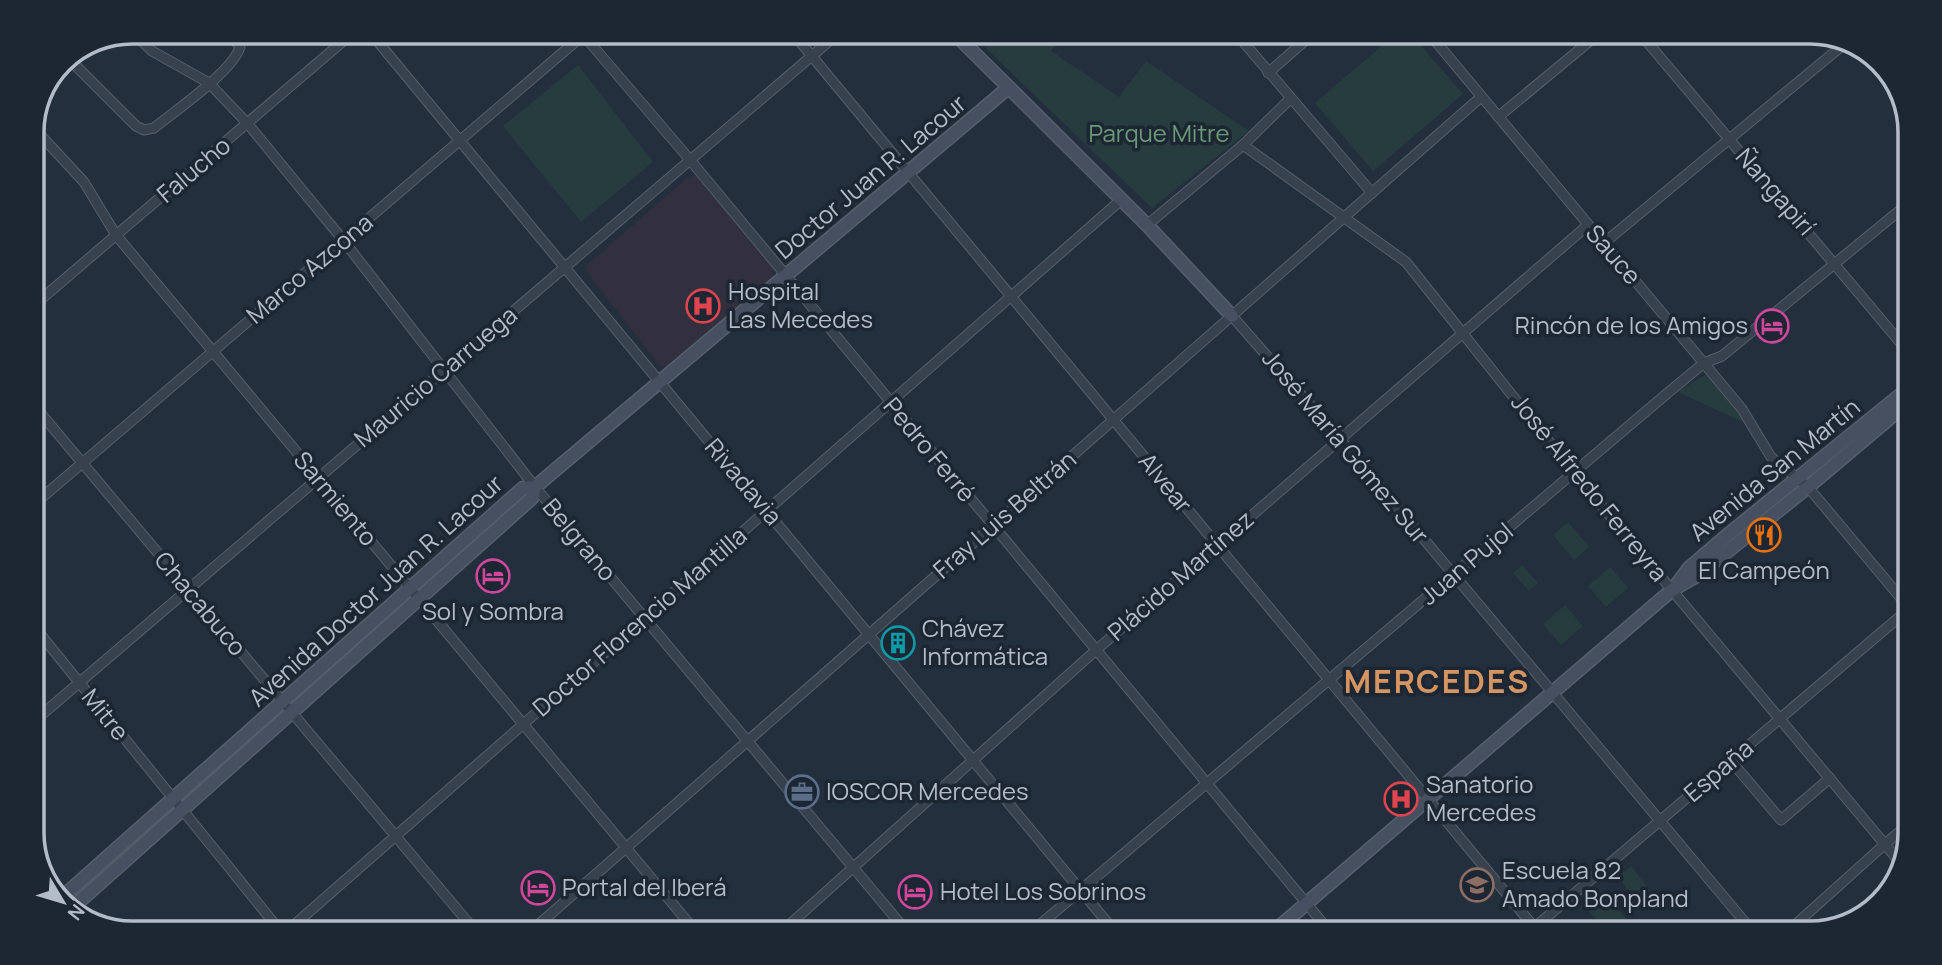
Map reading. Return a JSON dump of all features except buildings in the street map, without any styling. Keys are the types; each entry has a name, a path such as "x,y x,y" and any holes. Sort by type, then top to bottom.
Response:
{"street":[{"name":"Belgrano","path":"145,44 152,51 209,83 248,124 343,240 535,487 898,921"},
{"path":"75,65 136,126 144,130 153,128 209,83 238,55 240,47 238,44"},
{"name":"Falucho","path":"44,297 341,44"},
{"name":"Rivadavia","path":"379,44 1106,921"},
{"name":"Marco Azcona","path":"44,496 571,44"},
{"name":"Pedro Ferré","path":"593,44 1321,921"},
{"name":"Alvear","path":"801,44 1428,800 1524,921"},
{"name":"Mauricio Carruega","path":"44,713 827,44"},
{"path":"964,44 1147,225 1232,316"},
{"path":"1244,44 1372,193"},
{"path":"1268,73 1302,44"},
{"name":"Sauce","path":"1437,44 1742,409 1771,457 1808,487 1898,595"},
{"path":"1498,117 1587,44"},
{"name":"Ñangapirí","path":"1648,44 1898,339"},
{"path":"1604,243 1838,49"},
{"name":"Doctor Juan R. Lacour","path":"535,487 1008,88"},
{"name":"Fray Luis Beltrán","path":"543,921 1481,97"},
{"path":"1147,225 1242,145 1290,99"},
{"name":"Sarmiento","path":"44,138 84,182 117,235 213,352 687,921"},
{"name":"José Alfredo Ferreyra","path":"1242,145 1406,262 1574,473 1895,857"},
{"name":"Doctor Florencio Mantilla","path":"298,921 1121,200"},
{"name":"Juan Pujol","path":"1045,921 1704,363 1722,356 1898,212"},
{"name":"Plácido Martínez","path":"794,921 1095,651 1588,225"},
{"name":"José María Gómez Sur","path":"1232,316 1340,439 1744,921"},
{"name":"Avenida San Martín","path":"1672,590 1689,568 1898,397"},
{"name":"Avenida San Martín","path":"1286,921 1672,590 1698,575 1898,411"},
{"name":"Chacabuco","path":"44,417 467,921"},
{"name":"Avenida Doctor Juan R. Lacour","path":"98,869 178,805 292,713 532,498 535,487 523,488 283,702 178,805 98,883"},
{"name":"España","path":"1546,921 1898,619"},
{"name":"Mitre","path":"44,639 274,921"},
{"path":"1731,761 1781,820 1830,778"},
{"path":"1799,921 1898,833"}],"shaded area":[{"path":"695,175 774,270 772,278 666,367 659,365 587,272 586,266 687,178"}],"green space":[{"name":"Parque Mitre","path":"981,44 1057,44 1051,51 1119,97 1146,61 1249,131 1152,208"},
{"path":"1384,44 1419,44 1463,94 1373,171 1315,103"},
{"path":"578,65 653,162 581,222 503,126"},
{"path":"1709,373 1741,409 1743,422 1680,393 1680,390"},
{"path":"1568,522 1589,547 1574,560 1553,535"},
{"path":"1522,565 1538,583 1529,591 1513,573"},
{"path":"1610,567 1628,588 1606,607 1588,586"},
{"path":"1565,605 1583,626 1561,645 1543,624"},
{"path":"1631,866 1652,893 1639,904 1618,877"},
{"path":"1601,890 1628,921 1598,921 1584,905"}],"place":[{"name":"Hospital Las Mecedes","path":"703,306"},
{"name":"Rincón de los Amigos","path":"1772,326"},
{"name":"El Campeón","path":"1764,535"},
{"name":"Sol y Sombra","path":"493,576"},
{"name":"Chávez Informática","path":"898,643"},
{"name":"IOSCOR Mercedes","path":"802,792"},
{"name":"Sanatorio Mercedes","path":"1401,799"},
{"name":"Escuela 82 Amado Bonpland","path":"1477,885"},
{"name":"Portal del Iberá","path":"538,888"},
{"name":"Hotel Los Sobrinos","path":"915,892"}],"district":[{"name":"MERCEDES","path":"1437,682"}]}
